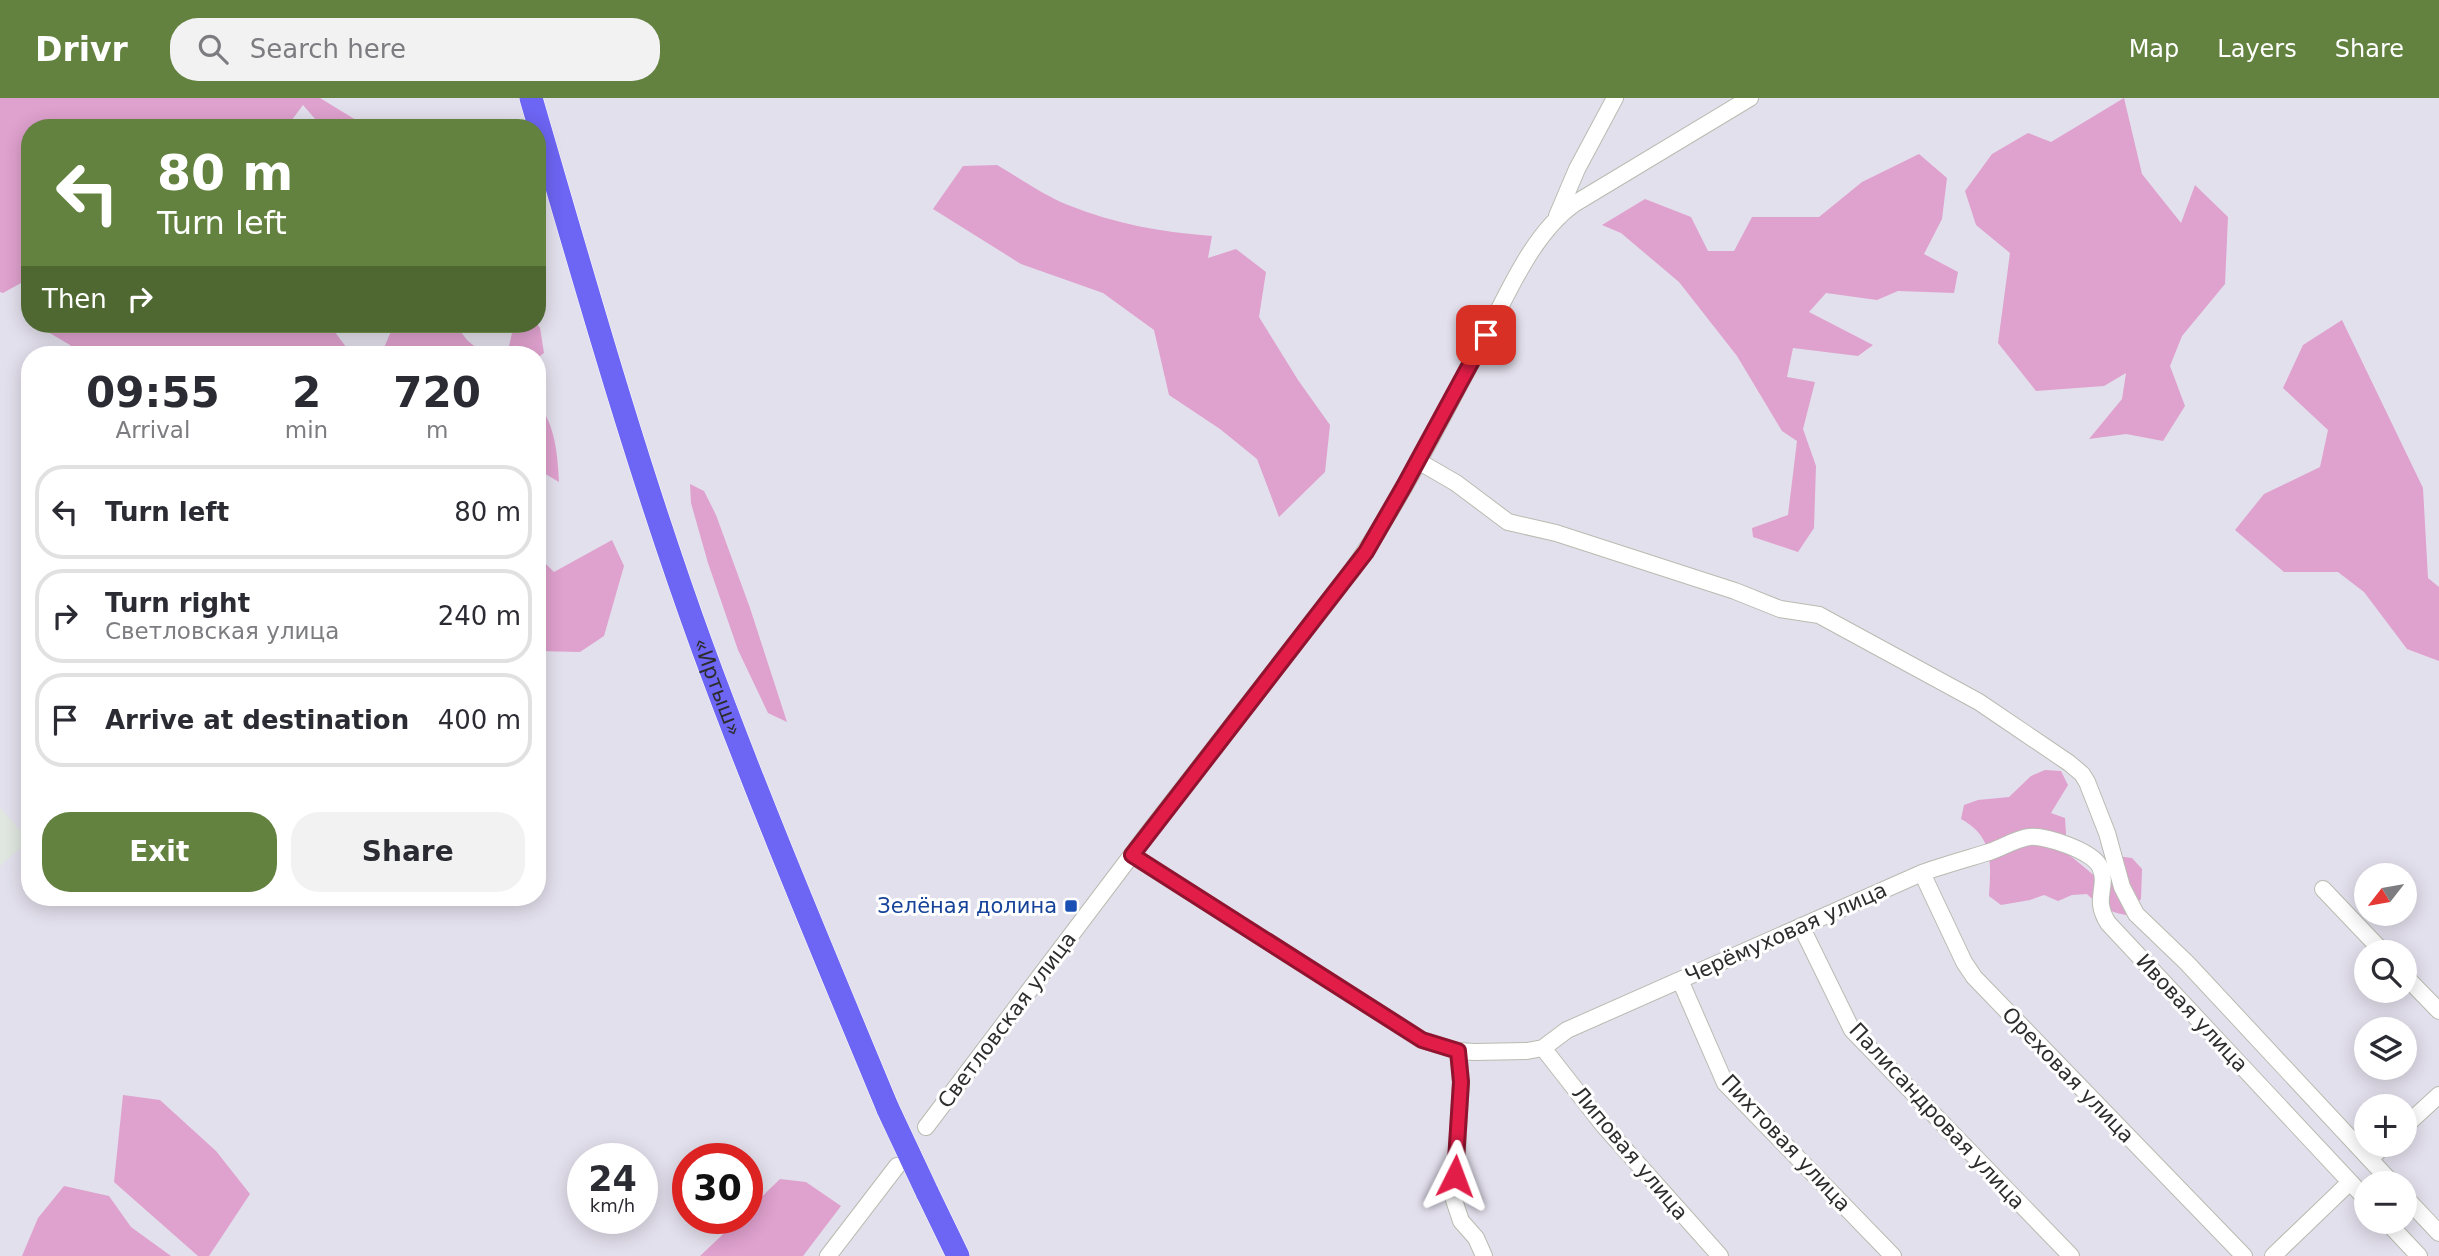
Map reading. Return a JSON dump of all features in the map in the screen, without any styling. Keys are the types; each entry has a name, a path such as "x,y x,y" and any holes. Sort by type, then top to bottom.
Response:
{"highway":[{"name":"«Иртыш»","path":"531,98 537,119"},
{"name":"«Иртыш»","path":"546,150 622,412 703,649 800,897 888,1109 958,1256"}],"street":[{"path":"1556,219 1577,170 1615,98"},
{"path":"1556,219 1574,204 1751,98"},
{"name":"Светловская улица","path":"926,1127 1353,569 1377,534 1533,249 1556,219"},
{"name":"Ивовая улица","path":"1418,461 1456,483 1508,522 1556,533 1735,591 1780,609 1819,615 1979,702 2082,774 2100,813 2122,887 2136,914 2187,963 2381,1171"},
{"name":"Ивовая улица","path":"2037,837 2086,852 2094,858 2101,867 2099,901 2101,912 2108,923 2354,1186"},
{"name":"Черёмуховая улица","path":"1543,1048 1567,1030 1922,873 2019,840 2037,837"},
{"path":"1132,855 1422,1040 1458,1051 1499,1052 1543,1048"},
{"name":"Ореховая улица","path":"1922,873 1964,962 1974,977 2244,1256"},
{"path":"2323,889 2372,940"},
{"name":"Палисандровая улица","path":"1801,926 1852,1030 2071,1256"},
{"name":"Пихтовая улица","path":"1680,980 1725,1083 1893,1256"},
{"path":"2417,988 2439,1011"},
{"name":"Липовая улица","path":"1543,1048 1604,1126 1720,1256"},
{"path":"1458,1051 1461,1082 1454,1200 1461,1221 1476,1238 1484,1256"},
{"path":"2417,1115 2439,1095"},
{"path":"828,1256 897,1166"},
{"path":"2273,1256 2350,1182"},
{"path":"2417,1210 2439,1233"},
{"path":"2398,1234 2419,1256"}],"shaded area":[{"path":"0,98 320,98 354,119 315,119 303,105 293,119 21,119 21,283 3,293 0,292"},
{"path":"2124,98 2142,174 2181,223 2195,185 2228,217 2225,284 2182,336 2170,366 2185,406 2163,441 2126,434 2089,439 2122,399 2126,373 2104,386 2036,391 1998,343 2010,253 1976,225 1965,191 1992,154 2028,133 2051,142"},
{"path":"1919,154 1947,178 1942,219 1924,254 1958,272 1954,293 1898,291 1877,300 1826,293 1809,312 1873,345 1858,356 1793,348 1787,377 1815,382 1803,429 1816,466 1814,528 1798,552 1753,537 1752,528 1788,515 1797,441 1782,431 1737,356 1679,282 1621,233 1602,225 1645,199 1691,217 1708,251 1734,251 1752,217 1819,217 1862,182"},
{"path":"997,165 1050,196 1085,212 1138,226 1212,236 1208,258 1236,249 1266,272 1259,317 1330,425 1325,472 1279,517 1257,459 1220,429 1169,395 1154,330 1103,293 1021,264 933,209 963,166"},
{"path":"2342,320 2423,488 2428,578 2439,587 2439,661 2407,649 2364,592 2338,572 2284,572 2235,530 2264,494 2320,467 2328,430 2283,388 2303,345"},
{"path":"50,333 336,333 345,346 70,346"},
{"path":"390,333 462,333 474,346 385,346"},
{"path":"512,333 541,333 543,346 509,346"},
{"path":"546,416 552,430 559,482 546,474"},
{"path":"690,484 704,491 716,515 787,722 768,713 738,650 708,563 691,503"},
{"path":"612,540 624,566 604,636 580,652 546,651 546,564 554,572"},
{"path":"2045,770 2061,771 2068,785 2051,813 2065,818 2066,834 2061,848 2096,877 2116,856 2132,858 2142,869 2141,899 2126,915 2105,908 2087,894 2072,895 2058,901 2044,895 2001,905 1989,896 1988,852 1980,834 1961,819 1964,805 1978,800 2009,797 2031,776"},
{"path":"0,807 21,832 21,848 0,866"},
{"path":"123,1095 160,1100 216,1151 250,1194 209,1256 198,1256 114,1182"},
{"path":"780,1179 806,1182 841,1206 803,1256 700,1256 723,1234 763,1234 763,1195"},
{"path":"64,1186 109,1196 131,1227 171,1256 22,1256 38,1218"}],"place":[{"name":"Зелёная долина","path":"1071,906"}],"route":[{"path":"1455,1176 1461,1082 1458,1051 1422,1040 1132,855 1366,552 1486,335"}]}
